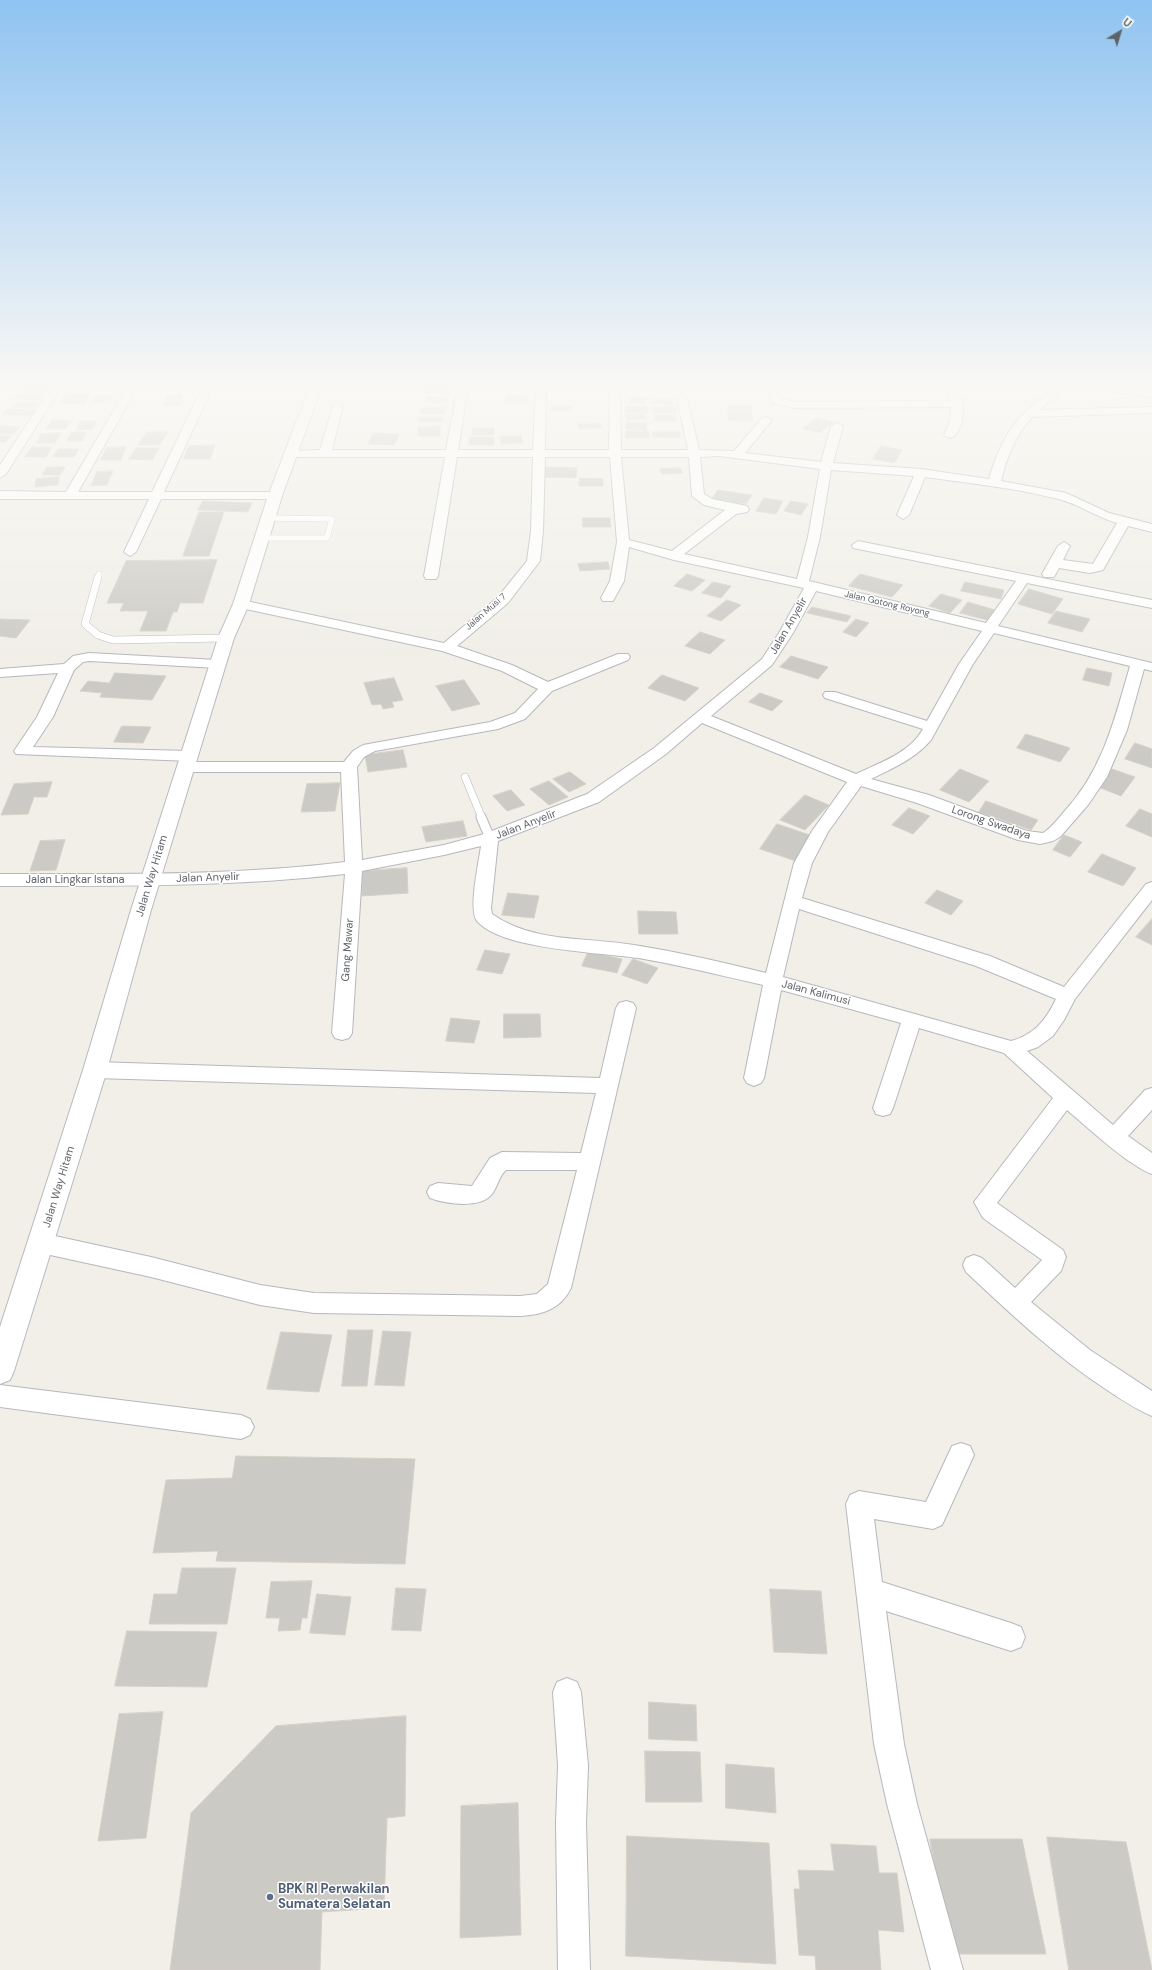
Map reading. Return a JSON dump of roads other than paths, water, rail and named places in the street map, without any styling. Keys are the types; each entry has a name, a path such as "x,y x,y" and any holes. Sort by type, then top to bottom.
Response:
{"street":[{"path":"70,495 80,478"},
{"path":"130,552 165,478"},
{"name":"Jalan Way Hitam","path":"0,1371 95,1070 150,880 226,638 241,604 261,538 282,478"},
{"path":"432,576 448,478"},
{"name":"Jalan Musi 7","path":"447,647 503,600 532,562 537,531 538,478"},
{"path":"608,598 617,581 622,542 617,478"},
{"path":"674,556 741,509 708,502 698,496 696,478"},
{"name":"Jalan Anyelir","path":"150,880 285,875 354,867 444,850 490,838 571,808 593,798 641,766 700,716 768,662 786,633 807,585 824,478"},
{"path":"903,515 918,478"},
{"path":"953,478 1062,496 1080,503 1100,514 1124,522 1152,528"},
{"path":"994,484 996,478"},
{"path":"0,495 275,496"},
{"path":"1055,563 1090,569 1098,567 1124,522"},
{"name":"Jalan Gotong Royong","path":"622,542 674,556 807,585 1145,665"},
{"path":"858,545 1152,604"},
{"path":"1044,582 1064,546"},
{"path":"754,1078 772,981 803,863 820,832 857,780 893,763 917,747 931,727 966,664 1024,578"},
{"path":"241,604 447,647 475,655 515,671 547,688"},
{"path":"218,664 89,657 78,659 68,668 45,717 22,751 188,762 349,767 356,756 367,748 493,726 510,721 520,716 547,688 623,657"},
{"name":"Lorong Swadaya","path":"857,780 923,799 1024,836 1041,839 1048,838 1090,792 1105,766 1145,665"},
{"path":"0,673 68,668"},
{"path":"830,695 931,727"},
{"path":"700,716 857,780"},
{"name":"Gang Mawar","path":"342,1032 354,867 349,767"},
{"name":"Jalan Kalimusi","path":"490,838 482,908 484,917 500,930 530,938 614,948 691,962 772,981 912,1019 1011,1048"},
{"name":"Jalan Lingkar Istana","path":"0,880 150,880"},
{"path":"1011,1048 1026,1045 1037,1040 1058,1016 1067,996 1152,888"},
{"path":"792,901 983,961 1067,996"},
{"path":"41,1243 151,1266 260,1295 314,1304 512,1306 537,1304 550,1297 559,1288 626,1008"},
{"path":"883,1108 912,1019"},
{"path":"1011,1048 1064,1098 1114,1138 1152,1165"},
{"path":"95,1070 608,1086"},
{"path":"1114,1138 1152,1096"},
{"path":"1015,1303 1053,1264 1055,1257 991,1212 985,1202 1064,1098"},
{"path":"438,1192 475,1195 485,1189 493,1168 502,1161 590,1162"},
{"path":"974,1265 1068,1349 1107,1378 1152,1404"},
{"path":"0,1396 241,1427"},
{"path":"947,1970 900,1798 889,1744 859,1504 933,1516 961,1455"},
{"path":"871,1592 1011,1637"},
{"path":"567,1692 574,1765 571,1824 574,1970"}],"lane":[{"path":"261,538 328,538 332,519 268,518"},
{"path":"99,574 85,624 89,629 102,637 113,640 226,638"},
{"path":"465,777 490,838"}],"place":[{"name":"BPK RI Perwakilan Sumatera Selatan","path":"270,1897"}]}
